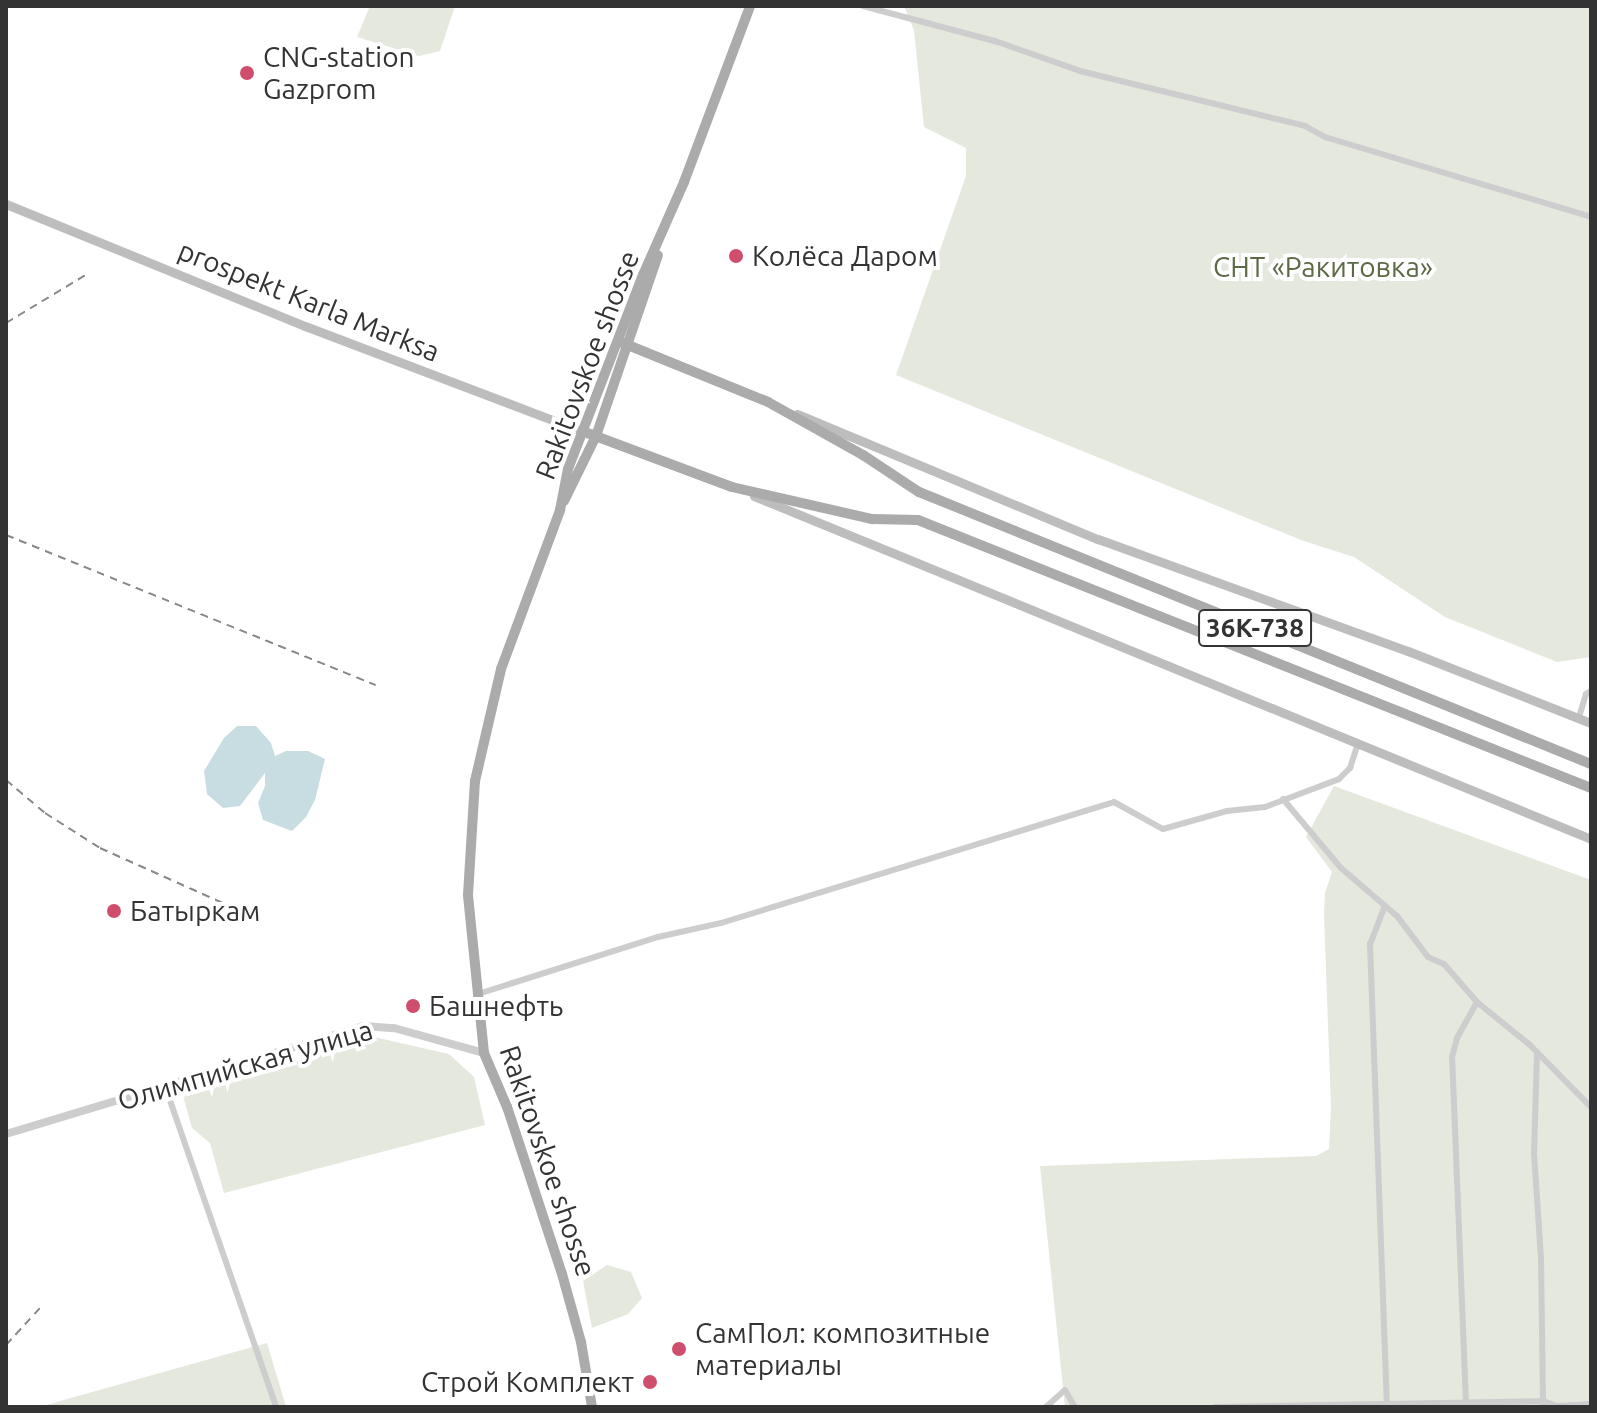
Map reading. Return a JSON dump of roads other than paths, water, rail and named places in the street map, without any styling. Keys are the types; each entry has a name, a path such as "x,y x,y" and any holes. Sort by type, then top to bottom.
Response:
{"main road":[{"name":"Rakitovskoe shosse","path":"560,510 568,469 582,431 662,238 750,6"},
{"name":"prospekt Karla Marksa","path":"6,204 305,326 596,436"},
{"name":"Rakitovskoe shosse","path":"592,1407 581,1342 562,1274 507,1107 484,1053 468,895 475,781 501,669 560,510 596,436 629,346 662,238"},
{"name":"36К-738","path":"618,341 768,402 863,455 919,492 1591,764"},
{"path":"768,402 1098,539 1408,651 1591,723"},
{"name":"36К-738","path":"596,436 732,487 872,519 918,520 1591,788"},
{"path":"732,487 1591,839"}],"street":[{"path":"863,6 995,41 1080,71 1305,126 1325,137 1591,217"},
{"path":"1579,717 1586,694 1591,691"},
{"path":"478,994 658,937 721,923 1114,802 1163,829 1283,799 1339,779 1350,768 1358,743"},
{"path":"1283,799 1341,868 1397,916 1428,957 1444,964 1477,1002 1537,1053 1591,1107"},
{"path":"1384,908 1370,944 1387,1403"},
{"path":"1466,1403 1452,1057 1457,1038 1477,1002"},
{"name":"Олимпийская улица","path":"6,1134 363,1026 394,1028 484,1053"},
{"path":"1537,1053 1534,1153 1541,1258 1543,1404"},
{"path":"165,1086 276,1407"},
{"path":"1046,1407 1065,1390 1075,1407"},
{"path":"1215,1407 1387,1403 1591,1404"}],"railway":[{"path":"6,323 89,273"},
{"path":"6,535 376,685"},
{"path":"6,780 45,813 100,848 261,920"},
{"path":"6,1345 40,1308"}],"place":[{"name":"CNG-station Gazprom","path":"247,73"},
{"name":"Колёса Даром","path":"736,256"},
{"name":"Батыркам","path":"114,911"},
{"name":"Башнефть","path":"413,1006"},
{"name":"СамПол: композитные материалы","path":"679,1349"},
{"name":"Строй Комплект","path":"650,1382"}],"park label":[{"name":"СНТ «Ракитовка»","path":"1323,267"}]}
